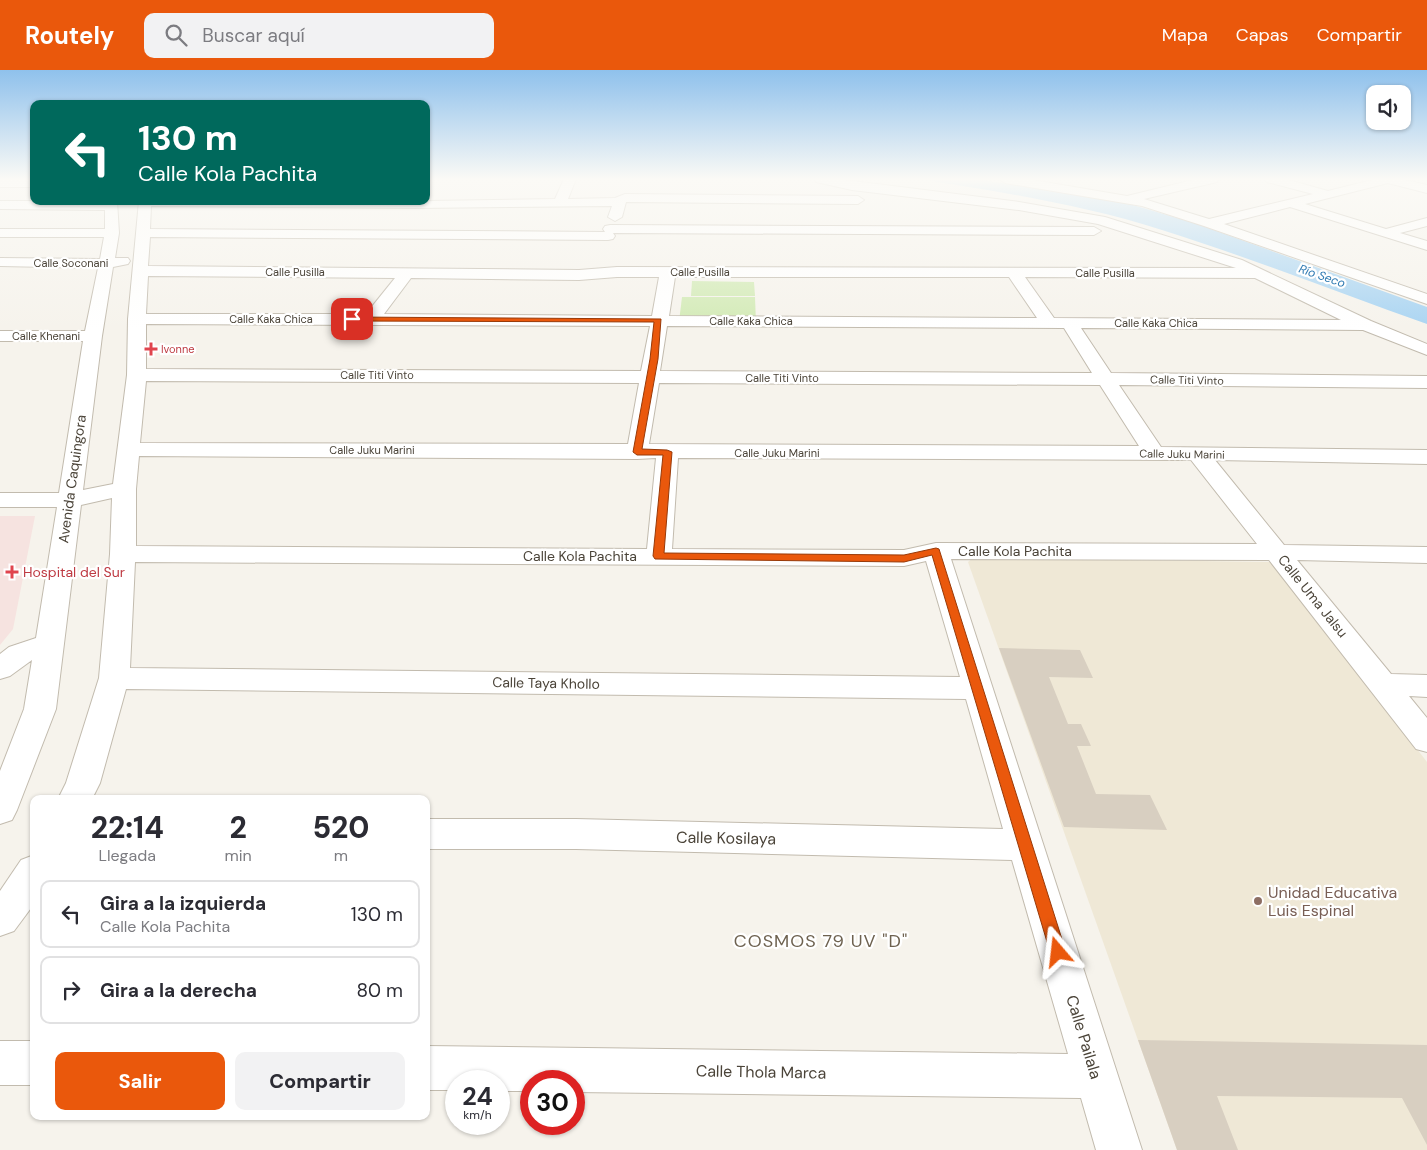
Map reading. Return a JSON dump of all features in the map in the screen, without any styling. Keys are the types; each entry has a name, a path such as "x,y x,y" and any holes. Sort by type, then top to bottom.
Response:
{"street":[{"name":"Avenida Caquingora","path":"2,801 40,709 68,500 93,336 112,229"},
{"path":"77,795 83,783 114,678 123,554 124,489 137,375 137,319 144,229"},
{"path":"375,248 392,229"},
{"path":"597,274 610,229"},
{"path":"1130,229 1210,253 1258,273 1365,325 1427,350"},
{"path":"1227,229 1427,299"},
{"path":"1374,229 1427,246"},
{"path":"1385,233 1399,229"},
{"path":"144,234 387,236 606,241 880,230 1135,231"},
{"path":"880,230 897,272"},
{"path":"0,232 112,233"},
{"path":"352,272 363,260"},
{"name":"Calle Soconani","path":"0,262 142,265"},
{"name":"Calle Pusilla","path":"142,265 407,273 1258,273"},
{"path":"637,452 651,378 658,320 668,272"},
{"path":"1013,272 1048,322"},
{"path":"372,319 407,273"},
{"name":"Calle Kaka Chica","path":"137,319 658,320 1365,325"},
{"path":"1069,323 1154,453"},
{"path":"0,346 7,336"},
{"name":"Calle Khenani","path":"7,336 93,336"},
{"name":"Calle Titi Vinto","path":"137,375 1427,382"},
{"name":"Calle Juku Marini","path":"128,449 1154,453 1427,457"},
{"path":"659,556 667,452"},
{"name":"Calle Uma Jalsu","path":"1198,454 1385,685 1427,740"},
{"path":"0,500 68,500 124,489"},
{"name":"Calle Kola Pachita","path":"123,554 904,558 936,551 1277,552 1427,555"},
{"name":"Calle Pailala","path":"936,551 1119,1150"},
{"path":"0,669 19,654 49,644"},
{"name":"Calle Taya Khollo","path":"114,678 978,688"},
{"path":"1385,685 1427,686"},
{"name":"Calle Kosilaya","path":"430,834 576,834 1026,845"},
{"path":"0,919 15,901 30,877"},
{"path":"0,1063 30,1063"},
{"name":"Calle Thola Marca","path":"430,1068 1096,1076"}],"shaded area":[{"name":"Hospital del Sur","path":"0,516 35,516 13,629 0,645"},
{"name":"Unidad Educativa Luis Espinal","path":"973,558 1273,562 1427,762 1427,1150 1177,1150 968,562"}],"green space":[{"path":"692,281 754,282 755,296 691,296"},
{"path":"682,297 755,297 756,323 679,322"}],"water":[{"name":"Río Seco","path":"1160,229 1212,229 1427,307 1427,324 1229,252"}],"building":[{"path":"999,648 1080,650 1093,678 1049,677 1068,724 1081,724 1091,746 1077,746 1096,794 1150,795 1167,830 1064,827"},
{"path":"1138,1040 1427,1045 1427,1145 1402,1098 1217,1096 1238,1150 1177,1150"}],"place":[{"name":"Ivonne","path":"151,349"},
{"name":"Hospital del Sur","path":"12,572"},
{"name":"Unidad Educativa Luis Espinal","path":"1258,901"}],"district":[{"name":"COSMOS 79 UV \"D\"","path":"821,941"}],"route":[{"path":"352,319 658,320 654,359 637,452 667,452 659,556 904,558 936,551 1058,952"}]}
